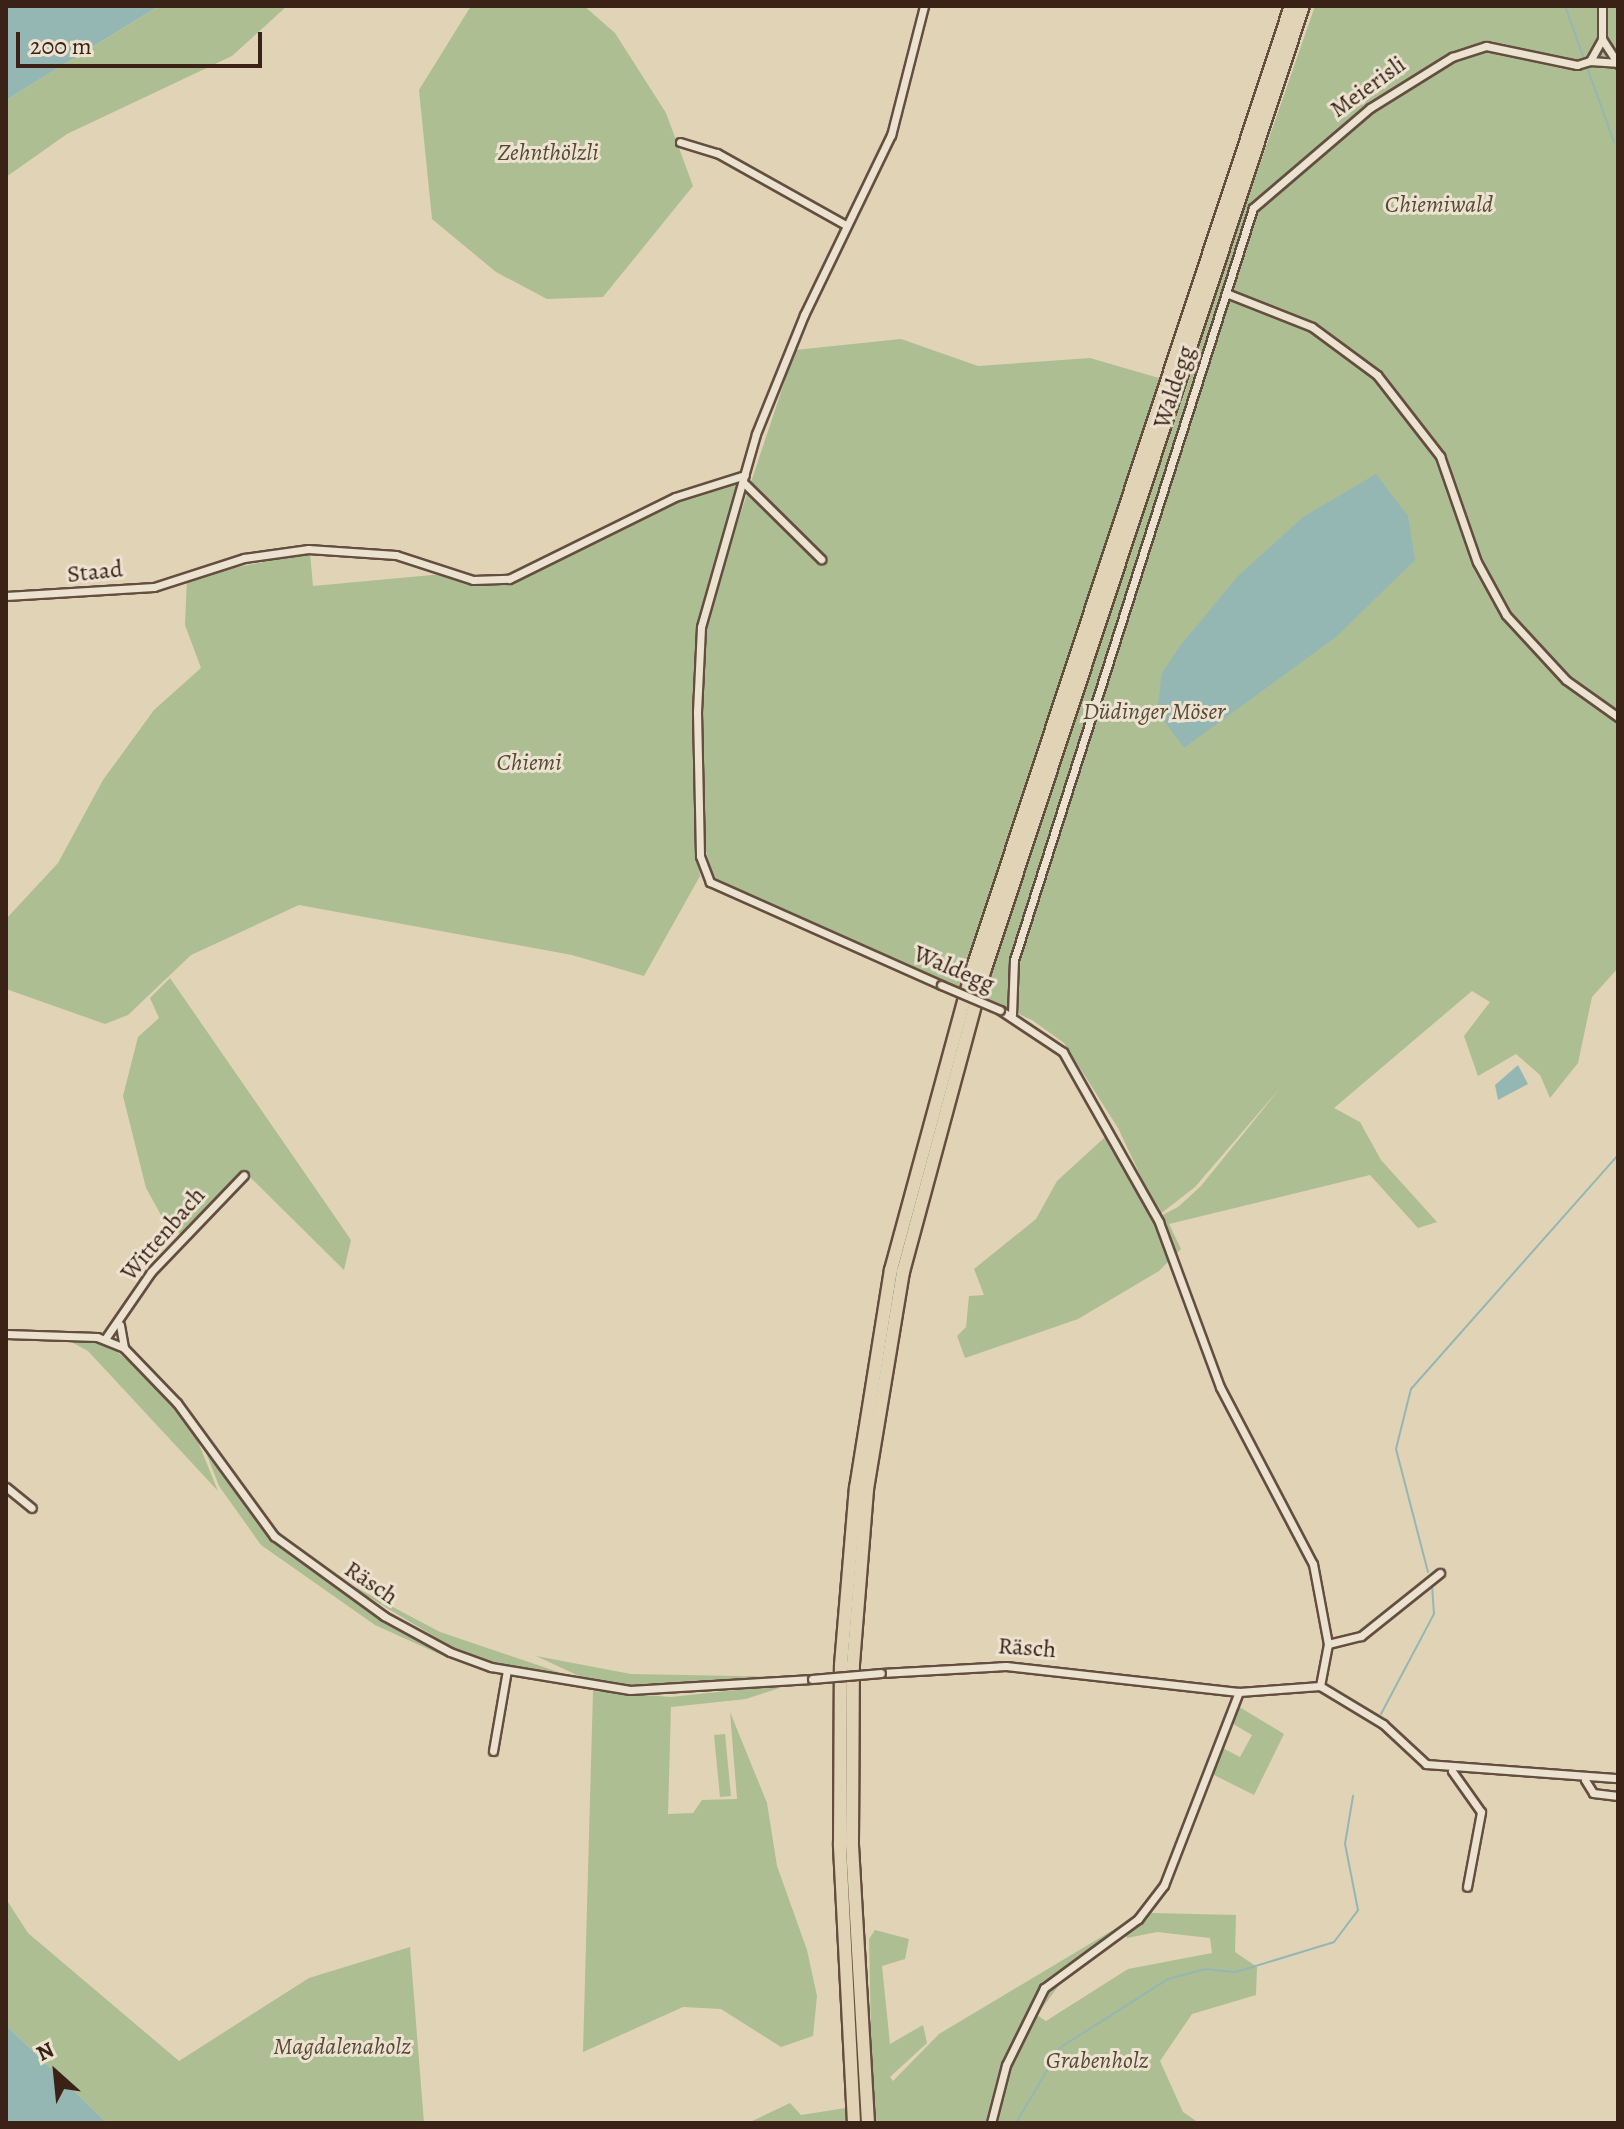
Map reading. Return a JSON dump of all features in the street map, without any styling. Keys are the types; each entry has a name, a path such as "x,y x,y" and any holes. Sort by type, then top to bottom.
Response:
{"highway":[{"path":"868,2123 860,2102 839,1828 841,1665 857,1473 891,1270 958,1015 1291,6"},
{"path":"854,2123 860,2102 852,1842 853,1664 869,1475 903,1272 985,969 1303,6"}],"street":[{"name":"Waldegg","path":"924,6 901,107 779,372 744,478 698,648 703,869 727,894 1012,1014 1014,960 1226,293"},
{"path":"1602,6 1602,39 1590,61 1617,64"},
{"path":"1602,39 1617,64"},
{"name":"Meierisli","path":"1226,293 1264,192 1422,72 1486,46 1577,65 1590,61"},
{"path":"680,142 717,153 846,225"},
{"path":"1226,293 1312,327 1377,375 1440,456 1477,562 1506,615 1566,680 1618,717"},
{"path":"744,478 821,559"},
{"name":"Staad","path":"6,596 154,587 276,552 326,549 396,555 473,580 509,579 675,497 744,478"},
{"path":"1012,1014 1063,1052 1139,1181 1220,1387 1313,1564 1328,1644 1320,1686 1383,1724 1426,1764 1452,1771 1496,1771 1585,1780 1618,1778"},
{"name":"Wittenbach","path":"105,1339 120,1325 151,1272 244,1175"},
{"path":"120,1325 124,1348"},
{"path":"6,1334 105,1339 124,1348"},
{"name":"Räsch","path":"124,1348 177,1403 274,1536 332,1581 424,1640 507,1670 650,1692 1006,1666 1239,1692 1320,1686"},
{"path":"6,1487 32,1508"},
{"path":"1328,1644 1361,1636 1440,1573"},
{"path":"493,1751 507,1670"},
{"path":"991,2123 1006,2065 1049,1981 1081,1955 1138,1919 1164,1885 1239,1692"},
{"path":"1452,1771 1481,1812 1467,1887"},
{"path":"1585,1780 1593,1793 1618,1796"}],"green space":[{"path":"287,6 232,56 67,134 6,177 6,100 156,8"},
{"name":"Zehnthölzli","path":"471,6 584,6 615,33 666,113 693,186 603,297 547,299 496,272 432,219 419,90"},
{"name":"Düdinger Möser","path":"1315,6 1618,6 1618,968 1592,997 1578,1063 1550,1098 1540,1075 1516,1054 1478,1076 1464,1036 1490,1002 1472,991 1334,1108 1360,1122 1381,1160 1437,1222 1418,1228 1370,1175 1169,1224 1181,1249 1159,1271 1078,1319 965,1358 957,1336 966,1327 969,1296 984,1295 974,1269 1036,1219 1057,1181 1104,1138 1115,1143 1155,1219 1178,1207 1201,1186 1281,1087 1195,1187 1159,1215 1118,1128 1064,1043 1032,1020 715,881 704,845 695,846 700,876 644,976 572,955 299,905 191,955 128,1015 105,1024 6,989 6,919 58,863 103,780 154,710 201,668 185,625 187,577 310,553 313,586 443,574 510,583 676,498 740,479 718,556 725,560 795,350 901,339 978,366 1090,358 1183,385"},
{"path":"170,978 351,1240 344,1270 244,1171 181,1235 161,1215 146,1188 123,1096 138,1037 159,1018 150,998"},
{"path":"64,1338 104,1341 149,1378 194,1432 218,1491 88,1351"},
{"path":"203,1445 284,1550 448,1658 375,1625 261,1545 219,1486"},
{"path":"323,1570 440,1632 582,1680 469,1657"},
{"path":"536,1656 631,1674 785,1677 665,1688 592,1682"},
{"path":"791,1684 746,1699 671,1707 668,1814 693,1813 702,1800 737,1799 730,1712 767,1803 777,1866 807,1950 817,1996 813,2036 781,2047 721,2009 683,2007 583,2052 593,1691 671,1697"},
{"path":"1236,1705 1284,1734 1254,1795 1206,1771 1215,1744 1240,1757 1252,1735 1228,1721"},
{"path":"725,1734 731,1796 720,1797 714,1735"},
{"name":"Magdalenaholz","path":"6,1899 28,1933 179,2061 309,1978 410,1947 424,2123 107,2123 6,2025"},
{"name":"Grabenholz","path":"1152,1913 1236,1915 1235,1952 1257,1967 1256,1995 1192,2014 1160,2061 1183,2112 1199,2123 994,2123 1009,2065 1052,1984 1065,1977 1037,2015 1046,2021 1128,1969 1212,1953 1210,1938 1157,1932 1127,1938 1124,1930"},
{"path":"1138,1915 1041,1983 1004,2064 988,2123 852,2123 873,2121 869,1939 875,1930 909,1939 905,1959 882,1966 890,2044 923,2025 927,2043 890,2077 893,2081 939,2034"},
{"path":"790,2103 801,2115 846,2108 847,2123 748,2123"}],"water":[{"path":"6,6 159,6 6,100"},
{"path":"1376,474 1408,516 1415,560 1336,637 1184,748 1157,711 1162,673 1180,646 1238,576 1303,517"},
{"path":"1518,1065 1528,1084 1498,1100 1495,1085"},
{"path":"6,2025 107,2123 6,2123"}],"waterway":[{"path":"1565,6 1614,142"},
{"path":"1428,1572 1396,1449 1411,1389 1618,1155"},
{"path":"1381,1714 1434,1614 1432,1585"},
{"path":"1016,2123 1061,2047 1168,1979 1205,1969 1236,1972 1334,1942 1358,1910 1345,1844 1353,1796"}],"park label":[{"name":"Chiemiwald","path":"1439,205"},
{"name":"Chiemi","path":"529,763"}]}
